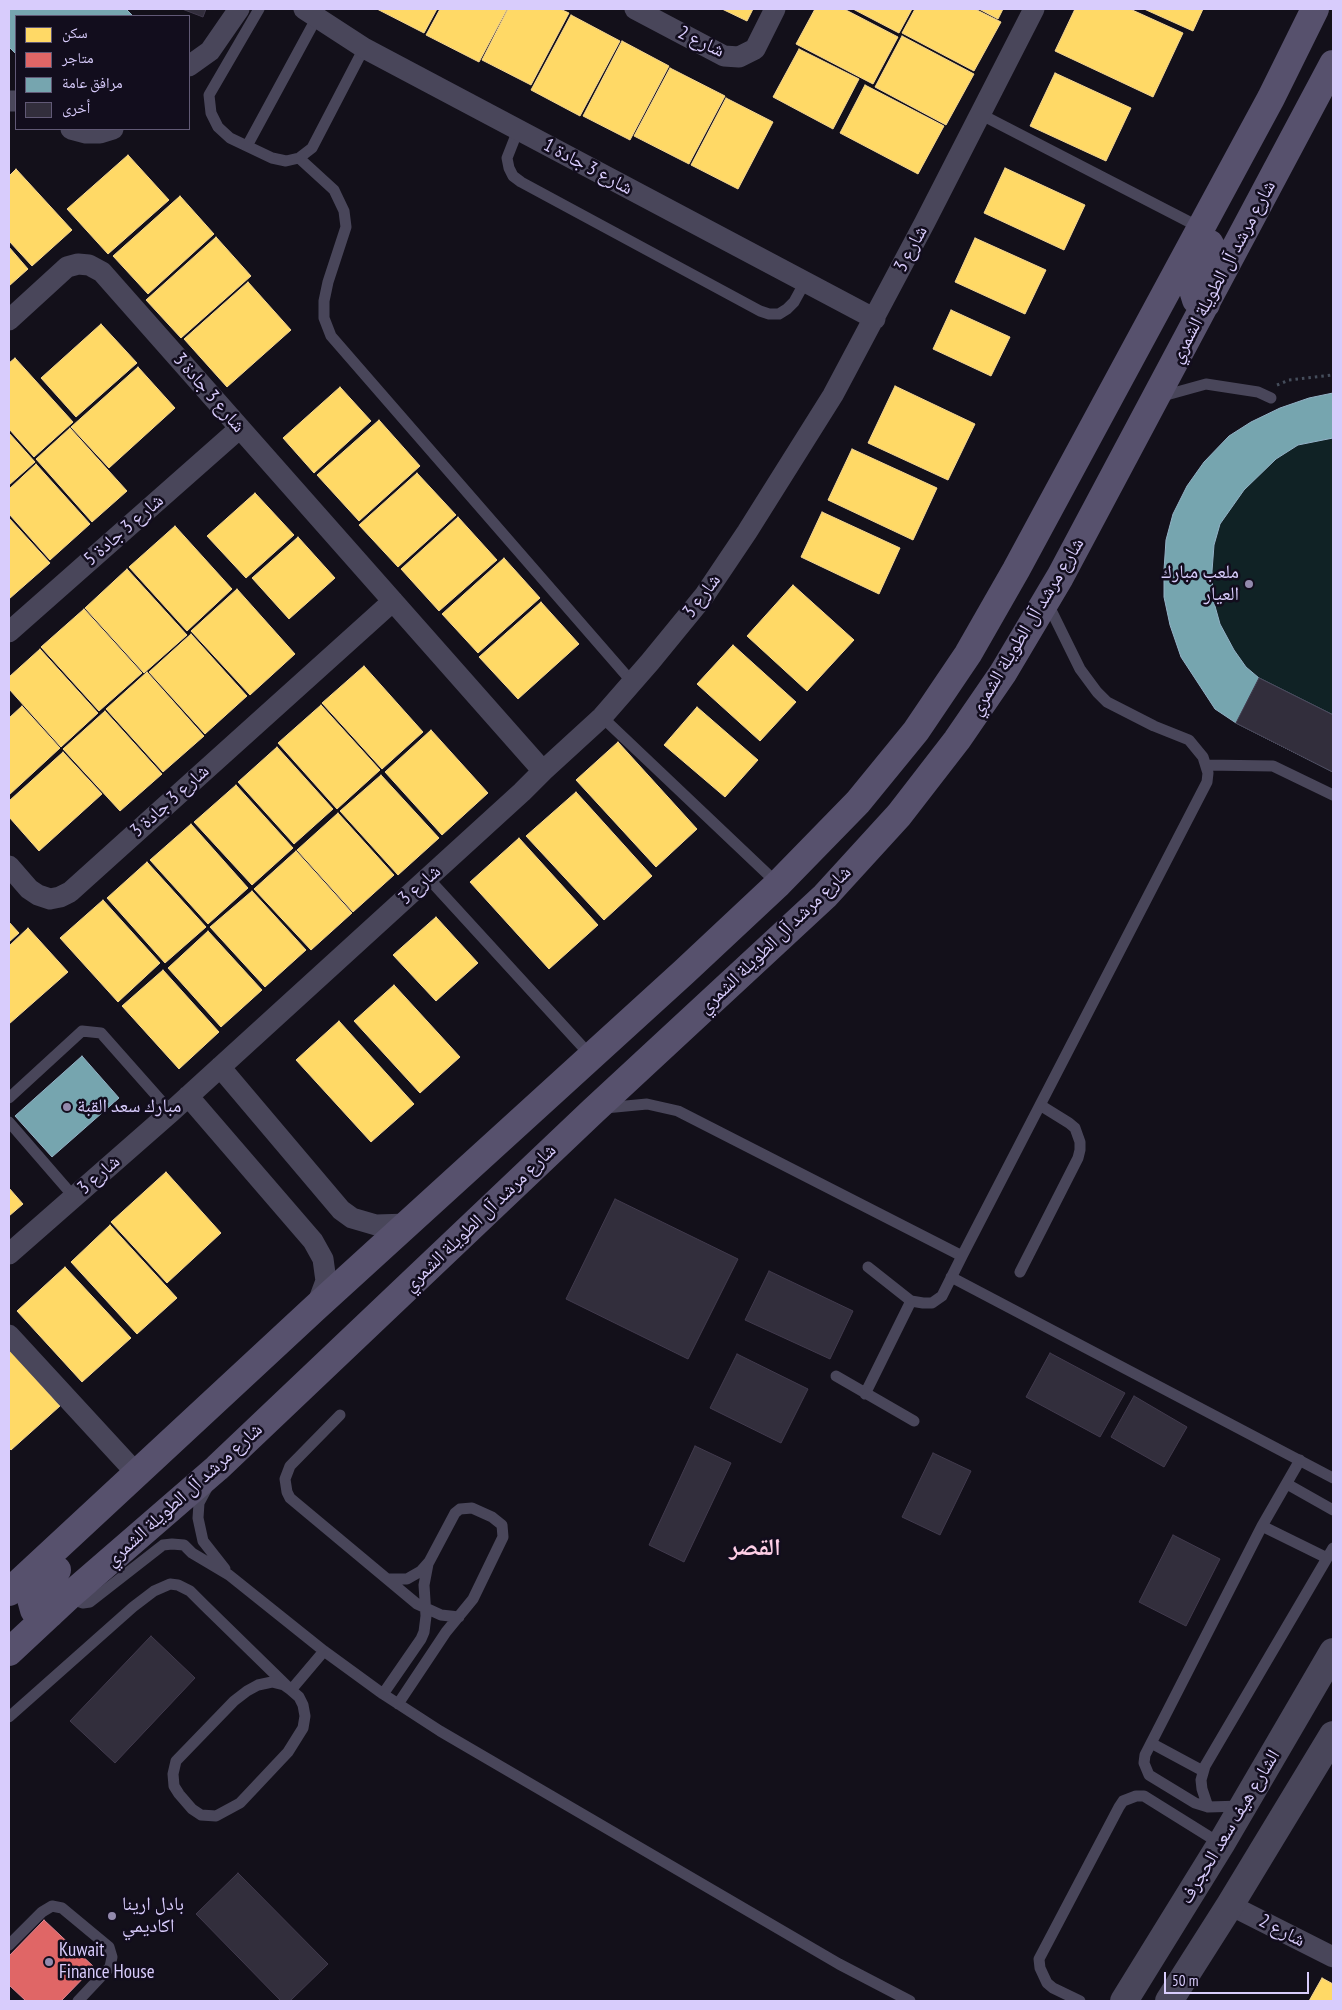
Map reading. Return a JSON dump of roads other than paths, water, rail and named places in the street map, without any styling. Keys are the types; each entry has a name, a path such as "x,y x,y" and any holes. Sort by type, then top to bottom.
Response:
{"main road":[{"name":"شارع مرشد آل الطويلة الشمري","path":"9,1592 315,1308 643,1011 778,884 858,802 916,731 968,654 1145,333 1271,98 1314,9"},
{"name":"شارع مرشد آل الطويلة الشمري","path":"9,1652 59,1605 218,1468 593,1111 825,896 899,815 962,733 1003,673 1046,600 1333,64"},
{"path":"1201,228 1209,236 1210,247 1192,287 1192,291 1196,300 1206,304"},
{"path":"1145,333 1148,329 1158,327 1166,334 1168,339 1146,390 1146,397 1152,404"},
{"path":"593,1111 611,1083 656,1044 658,1036 654,1022 643,1011"},
{"path":"59,1605 39,1613 31,1605 33,1593 110,1520 126,1499 137,1474"}],"street":[{"path":"190,65 210,52 239,9"},
{"name":"شارع 2","path":"636,9 724,56 739,57 755,48 775,9"},
{"name":"شارع 3","path":"9,1254 171,1112 602,717 704,596 747,532 833,395 875,318 1034,9"},
{"name":"شارع 3 جادة 1","path":"311,13 364,48 875,318"},
{"path":"75,130 86,133 100,133 110,130"},
{"name":"شارع 3 جادة 3","path":"9,320 67,267 78,264 89,265 102,272 543,771"},
{"name":"شارع 3 جادة 5","path":"9,632 240,428"},
{"name":"شارع 3 جادة 3","path":"9,866 29,889 38,895 50,898 60,897 70,892 393,601"},
{"path":"220,1067 340,1210 352,1218 376,1225 408,1224"},
{"path":"188,1096 313,1241 323,1260 326,1281 315,1308"},
{"path":"9,1335 137,1474"},
{"name":"الشارع هيف سعد الحجرف","path":"1124,2001 1221,1844 1333,1652"},
{"path":"1169,2001 1230,1905 1333,1735"},
{"name":"شارع 2","path":"1230,1905 1333,1957"}],"lane":[{"path":"259,9 209,96 211,113 218,127 230,138 272,158 286,161 299,158 312,148 364,48"},
{"path":"247,146 311,13"},
{"path":"980,114 1201,228"},
{"path":"518,130 508,158 509,168 513,176 752,307 769,314 779,314 794,302 804,282"},
{"path":"299,158 334,190 344,210 346,227 328,282 324,301 324,318 331,336 632,682"},
{"path":"1152,404 1206,384 1258,392 1271,398"},
{"path":"868,1267 911,1301 923,1304 932,1302 942,1296 1208,782 1206,765 1197,748 1189,740 1154,726 1107,702 1097,692 1080,669 1046,600"},
{"path":"602,717 778,884"},
{"path":"1206,765 1273,766 1333,795"},
{"path":"428,878 592,1058"},
{"path":"9,1098 82,1031 102,1033 171,1112"},
{"path":"593,1111 619,1106 647,1104 678,1111 962,1256"},
{"path":"1020,1272 1078,1158 1080,1150 1080,1142 1075,1128 1069,1122 1040,1105"},
{"path":"9,1122 74,1197"},
{"path":"951,1277 1333,1478"},
{"path":"865,1394 911,1301"},
{"path":"836,1376 914,1421"},
{"path":"340,1415 290,1466 285,1479 290,1498 425,1608 441,1615 459,1617"},
{"path":"1243,1806 1208,1807 1195,1803 1150,1775 1144,1763 1145,1755 1262,1526 1300,1460"},
{"path":"218,1468 199,1503 198,1518 203,1541 229,1575"},
{"path":"1287,1484 1333,1510"},
{"path":"383,1694 421,1639 425,1624 424,1585 429,1562 455,1513 472,1508 492,1517 502,1525 503,1537 473,1599 446,1632 398,1704"},
{"path":"1208,1807 1202,1789 1203,1771 1330,1553 1262,1526"},
{"path":"59,1605 90,1602 163,1546 172,1544 184,1545 229,1575 324,1651 383,1694 440,1731 839,1964 910,2001"},
{"path":"388,1579 407,1579 415,1576 429,1562"},
{"path":"9,1717 133,1607 154,1591 170,1584 178,1585 190,1591 299,1697 305,1716 303,1728 288,1752 240,1804 224,1813 208,1816 201,1815 192,1809 174,1786 173,1774 176,1761 234,1701 253,1688 272,1682 284,1685 291,1690"},
{"path":"291,1690 324,1651"},
{"path":"1151,1743 1203,1771"},
{"path":"1080,2001 1053,1988 1047,1983 1040,1968 1039,1959 1123,1801 1136,1796 1144,1796 1221,1844"},
{"path":"9,1945 42,1912 52,1906 62,1908 109,1947 112,1957 110,1967 78,2001"}],"place":[{"name":"ملعب مبارك العيار","path":"1249,584"},
{"name":"مبارك سعد القبة","path":"67,1107"},
{"name":"بادل ارينا اكاديمي","path":"112,1916"},
{"name":"Kuwait Finance House","path":"49,1962"}],"district":[{"name":"القصر","path":"755,1548"}]}
